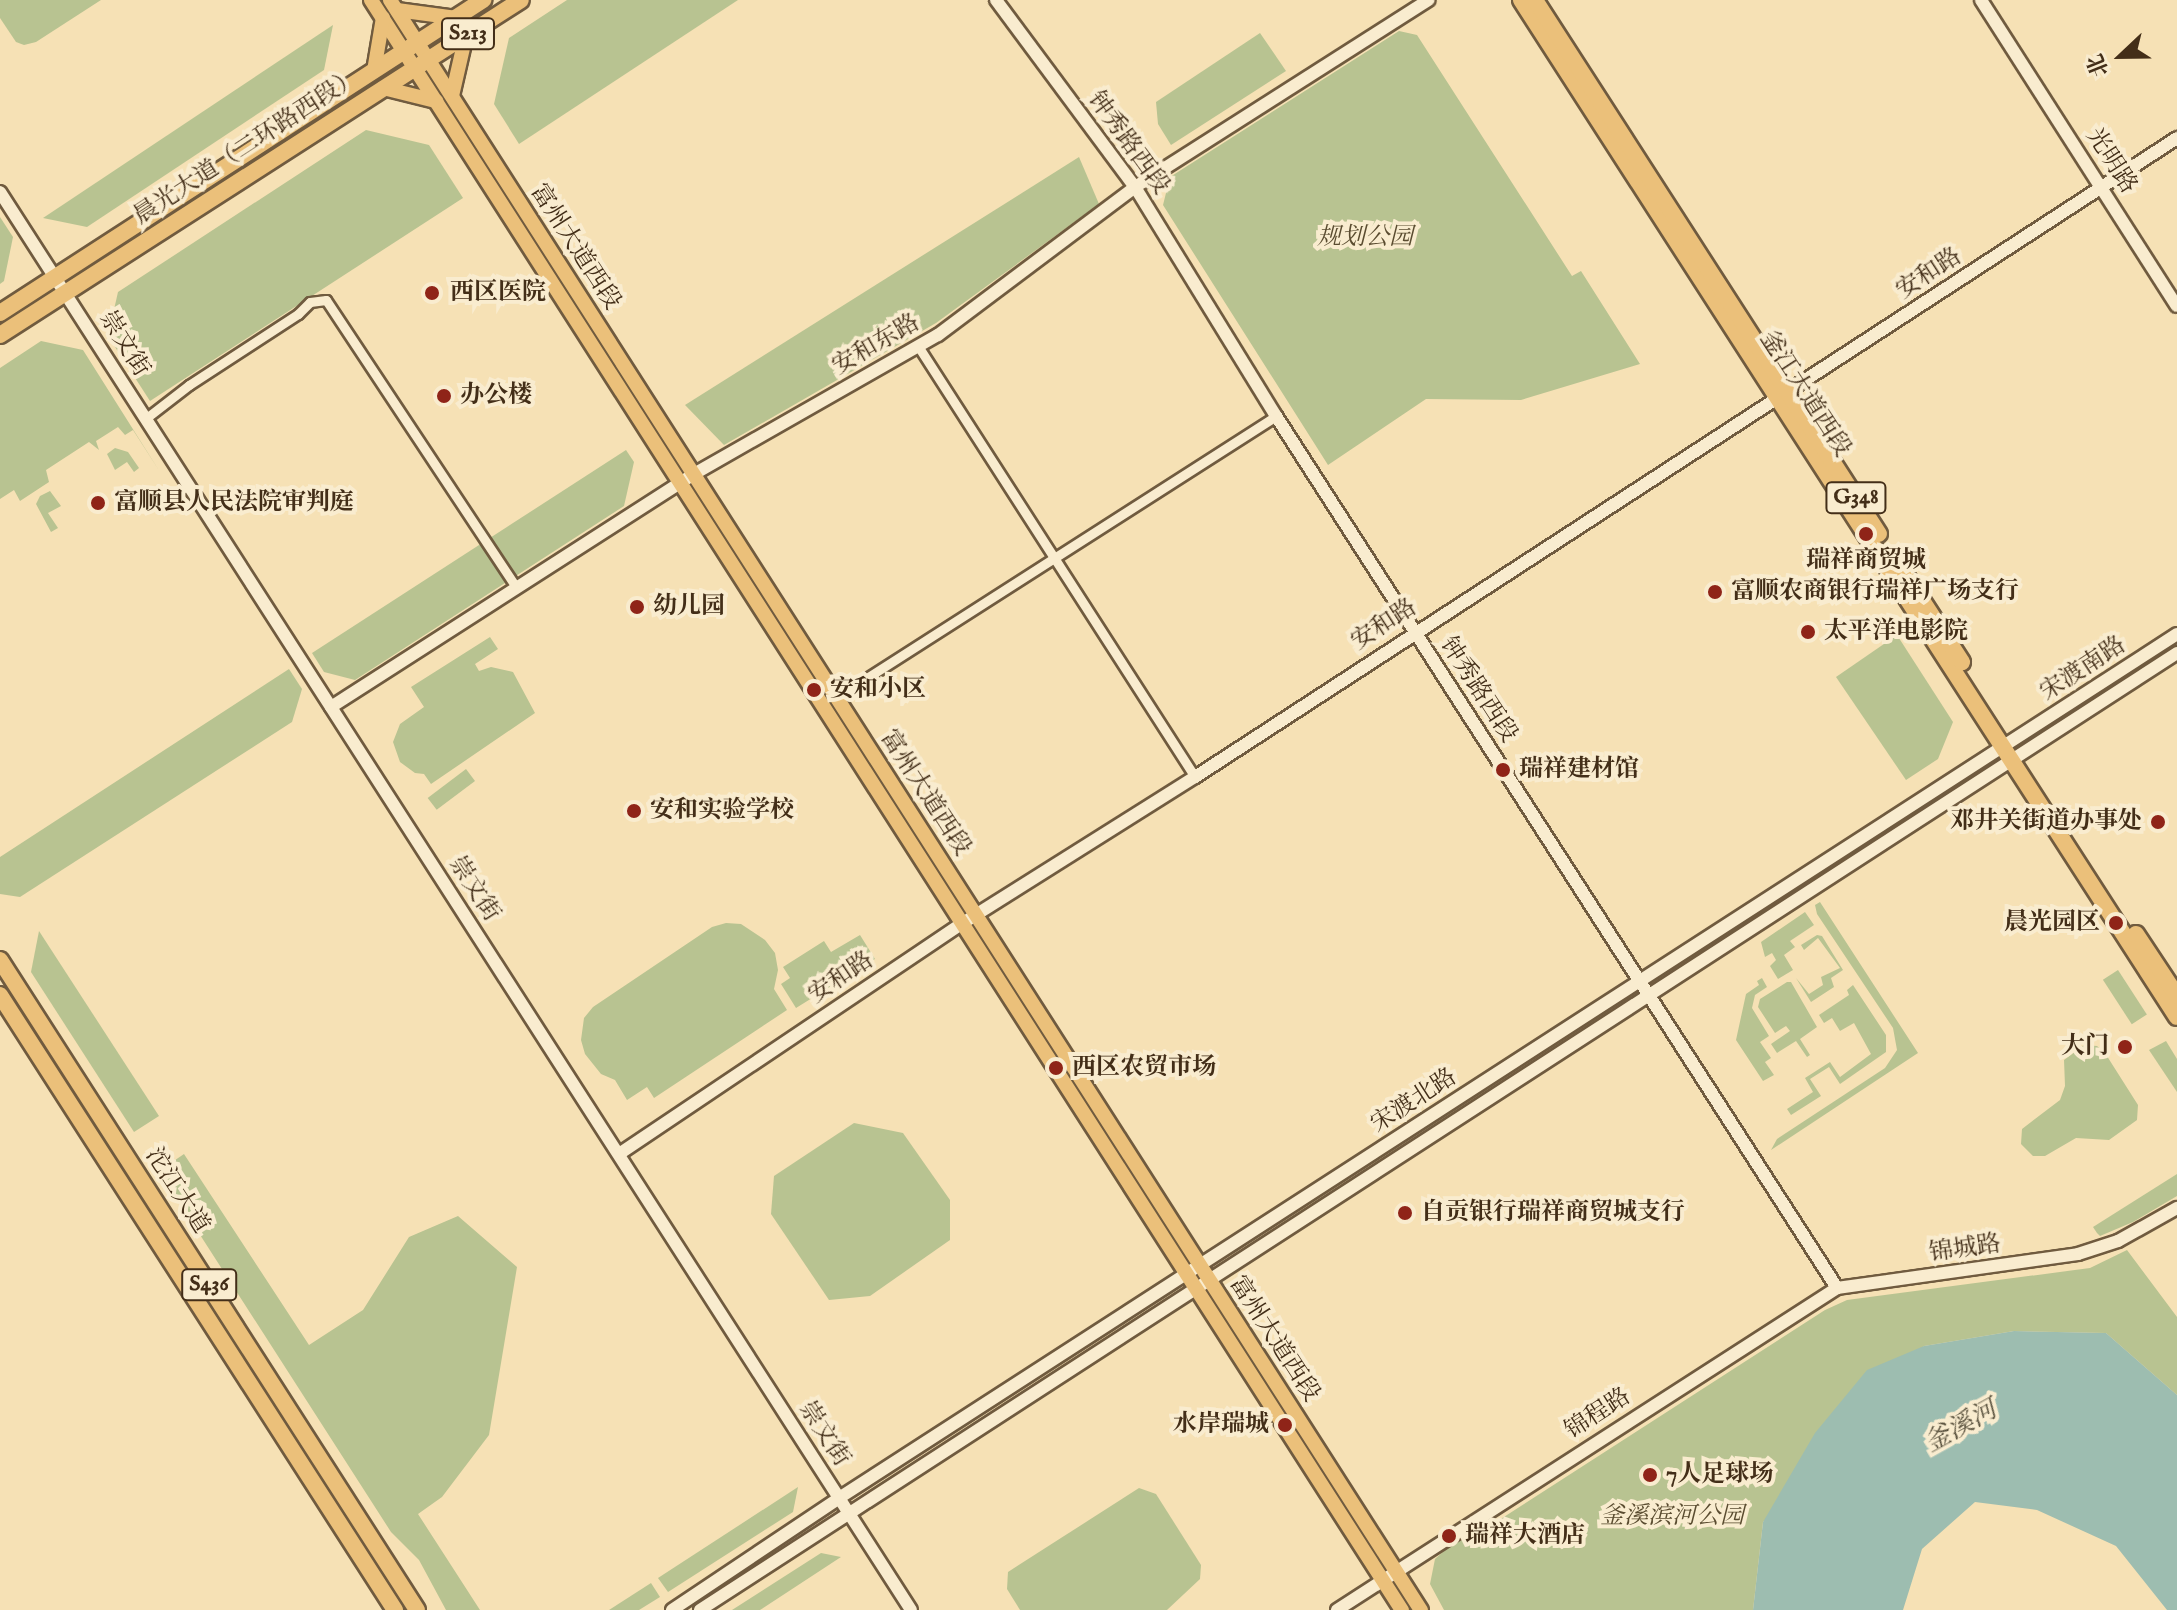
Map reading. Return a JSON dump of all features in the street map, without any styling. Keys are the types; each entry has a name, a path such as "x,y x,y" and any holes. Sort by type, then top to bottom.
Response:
{"highway":[{"name":"晨光大道（二环路西段）","path":"0,313 483,0"},
{"name":"晨光大道（二环路西段）","path":"0,335 521,0"},
{"name":"釜江大道西段","path":"1521,0 1782,394 2012,750 2177,996"},
{"name":"釜江大道西段","path":"1535,0 1782,394"},
{"name":"釜江大道西段","path":"2012,750 2177,1017"},
{"name":"沱江大道","path":"0,960 417,1610"},
{"name":"沱江大道","path":"0,995 395,1610"}],"main road":[{"name":"富州大道西段","path":"371,0 383,18 411,47"},
{"name":"富州大道西段","path":"393,5 411,47 422,64 452,96 976,915 1194,1269"},
{"path":"393,5 456,18"},
{"path":"374,71 383,18"},
{"path":"452,96 466,35"},
{"name":"富州大道西段","path":"422,64 436,101 963,923 1194,1269 1390,1575 1421,1610"},
{"path":"383,88 436,101"},
{"name":"富州大道西段","path":"1390,1575 1402,1610"}],"street":[{"name":"钟秀路西段","path":"996,0 1135,187 1276,416 1837,1288"},
{"name":"安和东路","path":"331,707 680,482 938,335 1135,187 1429,0"},
{"name":"光明路","path":"1981,0 2177,306"},
{"name":"安和路","path":"619,1154 963,923 1195,777 1414,631 2177,138"},
{"name":"崇文街","path":"0,192 911,1610"},
{"path":"145,419 180,396 189,385 298,314 310,302 326,300 516,587"},
{"path":"918,346 1195,777"},
{"path":"837,697 1276,416"},
{"name":"宋渡南路","path":"2012,750 2177,634"},
{"name":"宋渡南路","path":"2012,750 2177,653"},
{"name":"宋渡北路","path":"672,1610 839,1498 1639,982 2012,750"},
{"name":"宋渡北路","path":"700,1610 1648,996 2012,750"},
{"name":"锦城路","path":"1837,1288 2056,1259 2098,1248 2139,1231 2177,1208"},
{"name":"锦程路","path":"1337,1610 1837,1288"}],"green space":[{"path":"0,0 101,0 36,42 24,45 16,42 0,18"},
{"path":"567,0 738,0 519,144 494,104 509,38"},
{"path":"333,25 324,70 87,227 43,218"},
{"name":"规划公园","path":"1399,31 1417,35 1572,276 1581,271 1640,364 1521,400 1426,399 1328,465 1163,205 1170,177"},
{"path":"1260,33 1286,71 1171,145 1158,124 1156,102"},
{"path":"366,130 429,145 463,198 150,401 108,336 118,292"},
{"path":"1079,157 1099,204 936,323 724,445 685,405"},
{"path":"0,217 13,237 4,281 0,284"},
{"path":"41,341 83,350 160,472 133,430 125,435 118,427 96,441 99,450 89,442 46,470 49,482 20,501 14,490 0,499 0,368"},
{"path":"115,448 128,452 139,468 134,472 127,462 115,470 107,454"},
{"path":"626,450 634,462 624,506 355,680 324,672 312,653"},
{"path":"50,491 61,506 48,513 58,528 51,532 36,504 40,496"},
{"path":"1897,635 1953,722 1938,759 1906,780 1836,677"},
{"path":"490,637 498,649 475,664 479,671 491,667 513,672 535,713 431,784 424,774 415,773 400,762 393,742 400,724 424,707 411,687"},
{"path":"289,669 302,689 292,722 20,897 0,894 0,857"},
{"path":"466,769 475,781 437,810 428,798"},
{"path":"1820,902 1918,1053 1771,1150 1777,1139 1885,1068 1897,1050 1893,1028 1817,914 1815,905"},
{"path":"1805,912 1814,925 1790,941 1795,947 1784,955 1793,970 1778,979 1770,966 1776,960 1772,953 1765,957 1761,942"},
{"path":"726,923 741,924 765,940 775,953 778,970 774,989 787,1010 654,1098 647,1087 627,1100 615,1080 601,1074 585,1054 581,1040 584,1018 593,1007 712,927"},
{"path":"39,931 159,1116 134,1132 31,972"},
{"path":"860,935 875,959 796,1008 781,984 790,978 783,967 824,941 831,952"},
{"path":"1817,935 1822,936 1843,970 1831,978 1834,987 1811,1002 1796,978 1809,994 1823,985 1821,977 1840,968 1818,938 1804,950 1801,945"},
{"path":"2118,970 2147,1014 2132,1024 2103,980"},
{"path":"1762,978 1767,987 1755,995 1752,1008 1769,1036 1760,1042 1771,1058 1765,1062 1774,1075 1763,1081 1736,1040 1746,994 1759,985 1757,981"},
{"path":"1791,982 1817,1027 1800,1039 1810,1055 1807,1057 1796,1041 1777,1053 1771,1044 1790,1031 1786,1026 1775,1033 1758,1007 1760,999"},
{"path":"1853,985 1886,1035 1886,1052 1840,1084 1829,1067 1810,1079 1821,1096 1791,1115 1787,1109 1813,1092 1805,1078 1830,1062 1840,1077 1871,1054 1854,1023 1840,1031 1832,1018 1824,1023 1819,1015 1849,995 1847,990"},
{"path":"2166,1041 2177,1059 2177,1092 2149,1050"},
{"path":"2084,1045 2097,1046 2105,1053 2138,1105 2137,1120 2109,1140 2076,1138 2045,1156 2033,1156 2021,1144 2022,1129 2060,1100 2065,1086 2064,1060"},
{"path":"854,1123 903,1133 950,1200 950,1240 870,1296 829,1300 771,1214 774,1176"},
{"path":"184,1154 309,1345 363,1310 409,1237 458,1216 517,1267 489,1435 442,1497 418,1514 480,1610 446,1610 419,1560 391,1532 159,1171"},
{"path":"2177,1174 2177,1196 2133,1222 2100,1236 2097,1233 2093,1227"},
{"name":"釜溪滨河公园","path":"2127,1250 2177,1317 2177,1395 2106,1333 2014,1331 1924,1346 1763,1522 1753,1610 1444,1610 1430,1584 1435,1559 1445,1550 1477,1530 1479,1533 1825,1310 1847,1300 2090,1268"},
{"path":"798,1487 793,1512 668,1592 658,1578"},
{"path":"1139,1488 1156,1494 1201,1565 1200,1579 1167,1610 1020,1610 1007,1589 1008,1572"},
{"path":"821,1553 841,1557 760,1610 732,1610"},
{"path":"651,1583 660,1597 639,1610 609,1610"}],"water":[{"name":"釜溪河","path":"2014,1331 2106,1333 2177,1395 2177,1610 2167,1610 2116,1546 2037,1510 1975,1502 1922,1549 1903,1610 1753,1610 1763,1522 1815,1433 1867,1370 1924,1346"}],"place":[{"name":"西区医院","path":"432,293"},
{"name":"办公楼","path":"444,396"},
{"name":"富顺县人民法院审判庭","path":"98,503"},
{"name":"瑞祥商贸城","path":"1866,534"},
{"name":"富顺农商银行瑞祥广场支行","path":"1715,592"},
{"name":"幼儿园","path":"637,607"},
{"name":"太平洋电影院","path":"1808,632"},
{"name":"安和小区","path":"814,690"},
{"name":"瑞祥建材馆","path":"1503,770"},
{"name":"安和实验学校","path":"634,811"},
{"name":"邓井关街道办事处","path":"2158,822"},
{"name":"晨光园区","path":"2116,923"},
{"name":"大门","path":"2125,1047"},
{"name":"西区农贸市场","path":"1056,1068"},
{"name":"自贡银行瑞祥商贸城支行","path":"1405,1213"},
{"name":"水岸瑞城","path":"1285,1425"},
{"name":"7人足球场","path":"1650,1475"},
{"name":"瑞祥大酒店","path":"1449,1536"}]}
